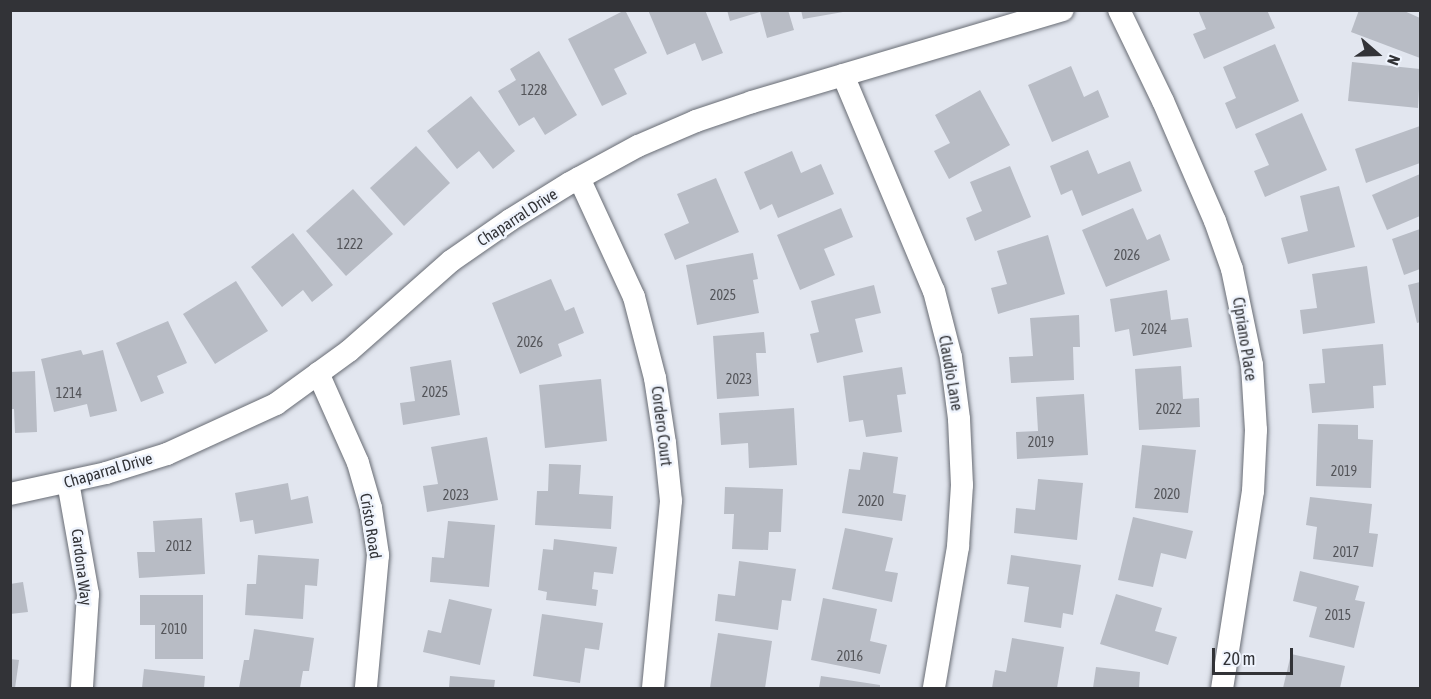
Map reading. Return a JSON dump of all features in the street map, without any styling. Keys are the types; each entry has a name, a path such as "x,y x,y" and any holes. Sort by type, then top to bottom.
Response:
{"street":[{"name":"Chaparral Drive","path":"10,494 68,482 167,454 222,431 276,404 318,373 451,261 510,220 579,178 638,146 696,121 1063,10"},
{"name":"Cipriano Place","path":"1119,10 1167,111 1215,221 1232,269 1252,365 1256,430 1254,491 1222,688"},
{"name":"Claudio Lane","path":"843,75 934,291 951,357 959,419 963,485 958,546 934,688"},
{"name":"Cordero Court","path":"579,178 634,297 655,378 665,443 670,501 653,688"},
{"name":"Cristo Road","path":"318,373 358,464 371,507 377,543 376,583 366,688"},
{"name":"Cardona Way","path":"68,482 88,594 82,688"}],"building":[{"path":"625,10 647,53 614,69 627,94 602,106 568,39"},
{"path":"648,10 705,10 723,53 702,61 695,43 667,55"},
{"path":"727,10 788,10 794,30 767,38 760,12 730,21"},
{"path":"801,10 843,10 843,12 803,19"},
{"path":"1198,10 1267,10 1275,28 1204,59 1193,34 1206,29"},
{"path":"1359,10 1402,10 1420,18 1420,58 1351,32"},
{"path":"1275,44 1299,101 1236,129 1225,103 1236,98 1223,67"},
{"path":"539,51 577,115 545,135 534,117 519,126 498,91 516,80 510,69"},
{"path":"1352,62 1420,69 1418,108 1348,101"},
{"path":"1071,66 1084,97 1098,90 1109,117 1052,142 1028,85"},
{"path":"980,90 1010,145 949,179 934,151 950,143 935,115"},
{"path":"471,96 515,151 493,169 479,151 457,169 427,131"},
{"path":"1302,113 1327,170 1265,197 1254,171 1269,165 1255,134"},
{"path":"1420,126 1420,163 1366,183 1355,149"},
{"path":"416,146 450,183 404,226 370,188"},
{"path":"1088,150 1098,174 1130,161 1142,191 1082,216 1072,190 1061,195 1050,166"},
{"path":"792,151 801,173 821,164 834,194 778,218 772,204 760,210 744,172"},
{"path":"1010,166 1031,217 975,241 966,218 982,211 970,182"},
{"path":"1420,174 1420,216 1387,230 1372,195"},
{"path":"716,178 739,232 675,260 664,234 689,223 677,194"},
{"path":"1339,186 1355,247 1288,264 1281,238 1308,231 1300,196"},
{"path":"353,189 393,234 346,276 306,231"},
{"path":"841,208 853,237 824,249 835,275 800,290 777,235"},
{"path":"1133,208 1147,240 1160,234 1170,260 1106,287 1082,230"},
{"path":"1420,229 1420,269 1404,275 1392,239"},
{"path":"293,233 333,285 312,302 303,290 282,307 251,267"},
{"path":"1048,235 1065,294 998,314 991,288 1007,284 997,251"},
{"path":"753,253 758,279 753,280 759,313 697,325 686,265"},
{"path":"1367,266 1375,323 1303,334 1300,310 1317,308 1312,274"},
{"path":"551,279 565,311 574,307 584,333 558,344 562,356 520,374 492,303"},
{"path":"236,281 268,331 215,364 183,314"},
{"path":"1420,282 1420,322 1417,323 1408,285"},
{"path":"874,285 881,313 855,319 863,352 817,363 810,334 819,332 811,301"},
{"path":"1167,290 1171,320 1188,318 1192,347 1133,356 1129,329 1115,332 1110,299"},
{"path":"1079,315 1080,347 1073,347 1074,380 1011,383 1009,357 1033,356 1030,318"},
{"path":"168,321 187,363 157,376 164,393 141,402 116,343"},
{"path":"764,332 766,353 756,353 759,396 717,399 713,336"},
{"path":"1383,344 1386,385 1373,386 1374,408 1312,413 1309,384 1325,383 1322,349"},
{"path":"81,350 83,355 103,350 117,411 90,417 87,404 54,412 41,359"},
{"path":"451,360 460,415 403,425 400,403 415,401 410,367"},
{"path":"1181,366 1183,399 1199,398 1200,427 1139,430 1135,369"},
{"path":"902,367 906,394 897,395 902,432 866,437 863,420 849,422 843,376"},
{"path":"35,371 37,432 15,433 14,409 10,409 10,372"},
{"path":"601,379 607,441 545,448 539,385"},
{"path":"1084,394 1088,455 1017,459 1016,432 1038,431 1036,397"},
{"path":"794,408 797,465 749,468 748,443 721,445 719,413"},
{"path":"1318,424 1358,425 1358,439 1373,440 1371,488 1316,486"},
{"path":"487,437 498,500 427,512 423,486 438,484 431,447"},
{"path":"1142,445 1196,450 1188,513 1135,508"},
{"path":"863,452 898,457 893,493 906,495 902,521 842,513 849,469 860,470"},
{"path":"549,464 581,465 579,494 613,496 611,529 535,525 537,491 548,491"},
{"path":"1038,479 1083,483 1077,540 1014,533 1016,508 1035,510"},
{"path":"288,483 291,500 308,496 313,523 255,534 253,520 240,522 235,493"},
{"path":"725,487 783,489 781,532 769,532 768,550 732,549 734,514 724,514"},
{"path":"1310,497 1372,504 1369,533 1378,534 1373,567 1313,559 1317,527 1306,525"},
{"path":"1133,517 1193,531 1186,559 1161,553 1153,587 1118,580"},
{"path":"202,518 205,574 139,578 137,552 155,552 153,521"},
{"path":"448,521 495,525 489,587 430,582 432,557 444,558"},
{"path":"845,528 893,538 885,571 898,573 892,602 832,589"},
{"path":"554,539 617,547 613,574 594,572 592,589 598,590 596,606 546,600 547,592 538,590 543,549 553,550"},
{"path":"258,555 319,559 317,586 305,585 303,619 245,615 247,584 256,584"},
{"path":"1011,555 1081,565 1073,615 1063,613 1061,628 1024,622 1029,587 1007,584"},
{"path":"739,561 796,569 791,601 782,600 778,630 715,621 718,594 735,596"},
{"path":"1300,571 1359,586 1355,600 1365,602 1354,648 1309,637 1317,607 1293,601"},
{"path":"23,582 28,612 10,614 10,584"},
{"path":"1116,594 1162,608 1155,631 1177,637 1168,665 1100,644"},
{"path":"140,595 203,595 203,659 155,659 155,625 140,625"},
{"path":"823,598 877,609 870,641 887,645 880,674 811,660"},
{"path":"449,599 492,609 480,665 423,652 428,630 441,633"},
{"path":"542,614 603,623 599,650 585,648 580,683 533,676"},
{"path":"254,629 314,638 309,671 303,671 300,688 239,688 244,660 249,660"},
{"path":"718,633 772,641 765,688 710,688"},
{"path":"1012,638 1064,647 1057,688 992,688 995,670 1006,672"},
{"path":"1291,654 1345,666 1340,688 1283,688"},
{"path":"10,659 19,660 15,688 10,688"},
{"path":"1096,667 1140,672 1139,688 1093,688"},
{"path":"144,669 205,676 204,688 142,688"},
{"path":"450,676 495,680 494,688 449,688"},
{"path":"821,676 880,685 880,688 819,688"}]}
